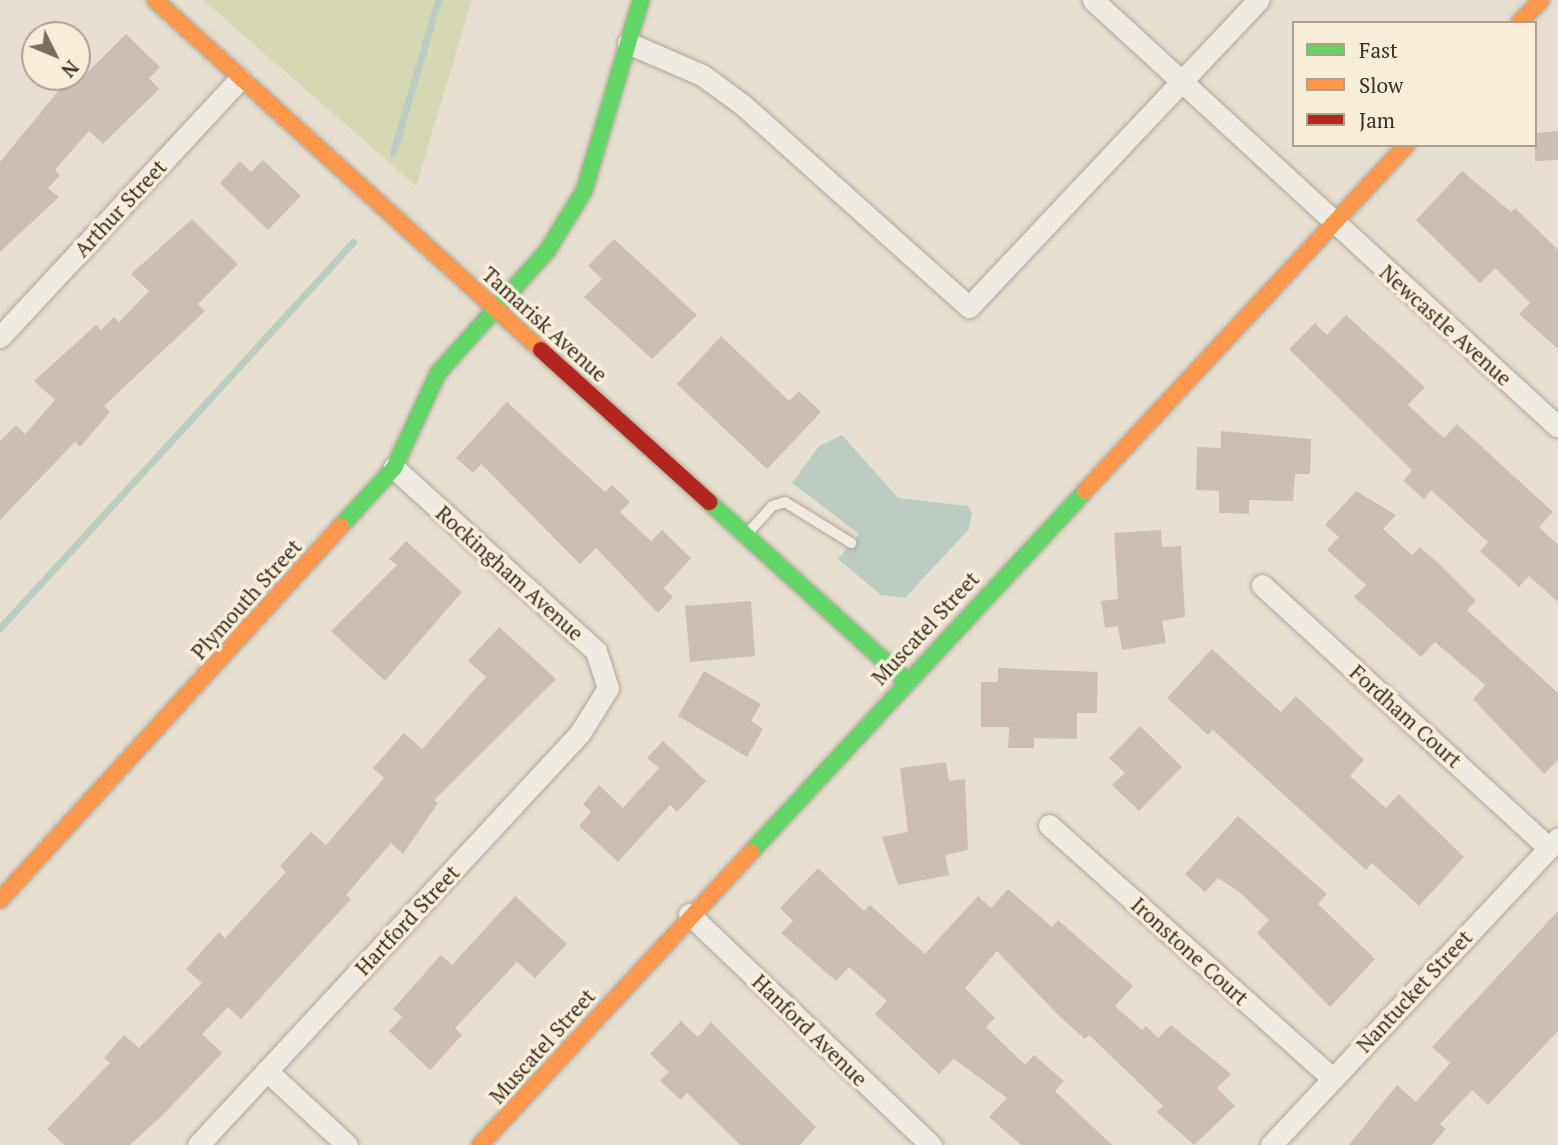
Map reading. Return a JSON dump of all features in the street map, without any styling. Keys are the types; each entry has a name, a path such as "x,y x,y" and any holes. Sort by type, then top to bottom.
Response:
{"street":[{"name":"Tamarisk Avenue","path":"155,0 905,680"},
{"name":"Plymouth Street","path":"0,900 394,468 438,373 547,251 584,191 641,0"},
{"name":"Newcastle Avenue","path":"1093,0 1558,427"},
{"path":"628,43 702,75 743,105 969,307 1258,0"},
{"path":"1522,21 1541,0"},
{"name":"Arthur Street","path":"0,337 240,79"},
{"name":"Muscatel Street","path":"480,1145 905,680 1404,147"},
{"name":"Rockingham Avenue","path":"394,468 596,651 608,688"},
{"name":"Fordham Court","path":"1262,585 1554,843"},
{"name":"Hartford Street","path":"198,1145 580,733 608,688"},
{"name":"Ironstone Court","path":"1049,825 1332,1078"},
{"name":"Nantucket Street","path":"1271,1145 1554,843"},
{"name":"Hanford Avenue","path":"689,914 931,1145"},
{"path":"267,1071 347,1145"}],"lane":[{"path":"746,535 772,506 785,502 851,543"}],"green space":[{"path":"203,0 472,0 416,186"}],"shaded area":[{"path":"842,435 898,498 968,506 972,513 969,529 905,598 881,595 838,559 859,534 792,483 819,446"}],"building":[{"path":"126,34 160,67 149,78 159,89 103,144 89,131 55,170 60,175 48,188 59,197 0,252 0,162 58,91 91,91 91,69"},
{"path":"1558,131 1558,160 1535,161 1537,133"},
{"path":"263,160 301,196 268,230 220,183 240,161 251,172"},
{"path":"1462,171 1511,212 1515,208 1558,250 1558,349 1519,314 1530,303 1495,268 1480,283 1416,220"},
{"path":"192,219 238,264 198,304 205,311 104,406 110,412 80,447 75,442 0,520 0,441 16,425 25,434 55,400 34,381 96,325 101,330 114,317 119,322 149,291 131,274"},
{"path":"614,239 697,315 652,359 584,297 602,279 588,266"},
{"path":"1346,315 1425,387 1408,405 1444,438 1457,424 1553,512 1539,527 1558,545 1558,602 1529,576 1519,587 1480,551 1488,542 1431,490 1424,499 1403,481 1412,470 1289,349 1315,323 1327,335"},
{"path":"721,336 789,401 799,391 821,412 767,469 677,384"},
{"path":"507,402 605,492 612,485 630,502 620,512 651,541 662,530 691,558 664,588 673,597 658,613 596,548 580,564 481,464 473,473 456,458"},
{"path":"1221,431 1311,439 1310,474 1295,474 1293,501 1249,500 1249,514 1219,513 1219,491 1196,490 1197,447 1221,448"},
{"path":"1356,491 1396,515 1383,529 1412,555 1420,547 1438,563 1476,601 1467,610 1558,693 1558,760 1544,774 1473,699 1485,685 1435,642 1421,657 1354,597 1366,585 1327,550 1339,537 1325,525"},
{"path":"1161,530 1162,547 1181,546 1185,617 1162,621 1166,643 1122,650 1118,626 1105,628 1101,601 1118,599 1114,533"},
{"path":"406,541 462,592 385,681 331,631 397,565 389,559"},
{"path":"751,601 755,656 690,662 685,606"},
{"path":"499,627 556,679 434,800 438,803 403,854 391,843 346,895 351,899 241,1019 228,1007 202,1034 222,1053 163,1115 130,1145 64,1145 47,1129 110,1063 104,1058 124,1035 139,1048 202,983 186,969 219,932 225,938 286,872 280,866 311,832 326,845 384,778 373,768 404,733 422,749 486,677 468,661"},
{"path":"1212,649 1281,712 1296,696 1364,760 1350,776 1386,808 1399,794 1464,857 1419,906 1372,863 1366,870 1213,730 1208,735 1167,698"},
{"path":"998,668 1098,672 1097,713 1077,713 1077,739 1034,738 1034,748 1008,748 1009,727 981,727 981,682 998,682"},
{"path":"704,671 761,704 751,721 763,729 747,757 678,716"},
{"path":"1140,726 1182,767 1139,811 1112,785 1125,773 1109,758"},
{"path":"663,741 706,781 677,812 670,805 618,862 579,826 591,812 583,804 599,785 623,808 659,768 647,758"},
{"path":"946,762 949,781 965,779 968,850 945,855 949,875 898,885 882,837 908,832 900,768"},
{"path":"1238,816 1327,894 1318,904 1375,959 1330,1007 1257,933 1269,920 1239,892 1218,878 1205,892 1185,874"},
{"path":"818,868 864,911 870,905 925,954 978,896 991,908 1008,889 1052,927 1058,920 1133,986 1115,1006 1142,1030 1146,1026 1158,1038 1171,1025 1231,1074 1217,1088 1235,1106 1194,1145 1157,1112 1163,1106 1089,1035 1085,1039 1059,1016 997,951 965,988 995,1018 986,1027 1025,1065 1034,1055 1064,1081 1055,1091 1112,1145 1021,1145 989,1117 1007,1098 954,1059 939,1074 875,1014 887,1001 849,967 836,981 781,933 793,921 780,908"},
{"path":"515,896 567,944 535,978 517,962 455,1028 462,1035 430,1070 389,1031 402,1017 393,1009 441,955 452,965"},
{"path":"1558,911 1558,1031 1488,1105 1472,1090 1440,1124 1446,1129 1432,1145 1349,1145 1397,1085 1416,1102 1450,1063 1432,1047"},
{"path":"681,1021 698,1037 711,1022 816,1127 800,1145 740,1145 687,1093 681,1100 660,1081 669,1072 650,1054"}],"waterway":[{"path":"393,153 438,0"},
{"path":"0,628 353,242"}],"traffic: fast":[{"path":"341,526 394,468 438,373 547,251 584,191 641,0"},
{"path":"751,852 1085,491"},
{"path":"709,502 905,680"}],"traffic: slow":[{"path":"155,0 541,350"},
{"path":"1521,21 1541,0"},
{"path":"1085,491 1404,147"},
{"path":"0,900 341,526"},
{"path":"480,1145 751,852"}],"traffic: jam":[{"path":"541,350 709,502"}]}
